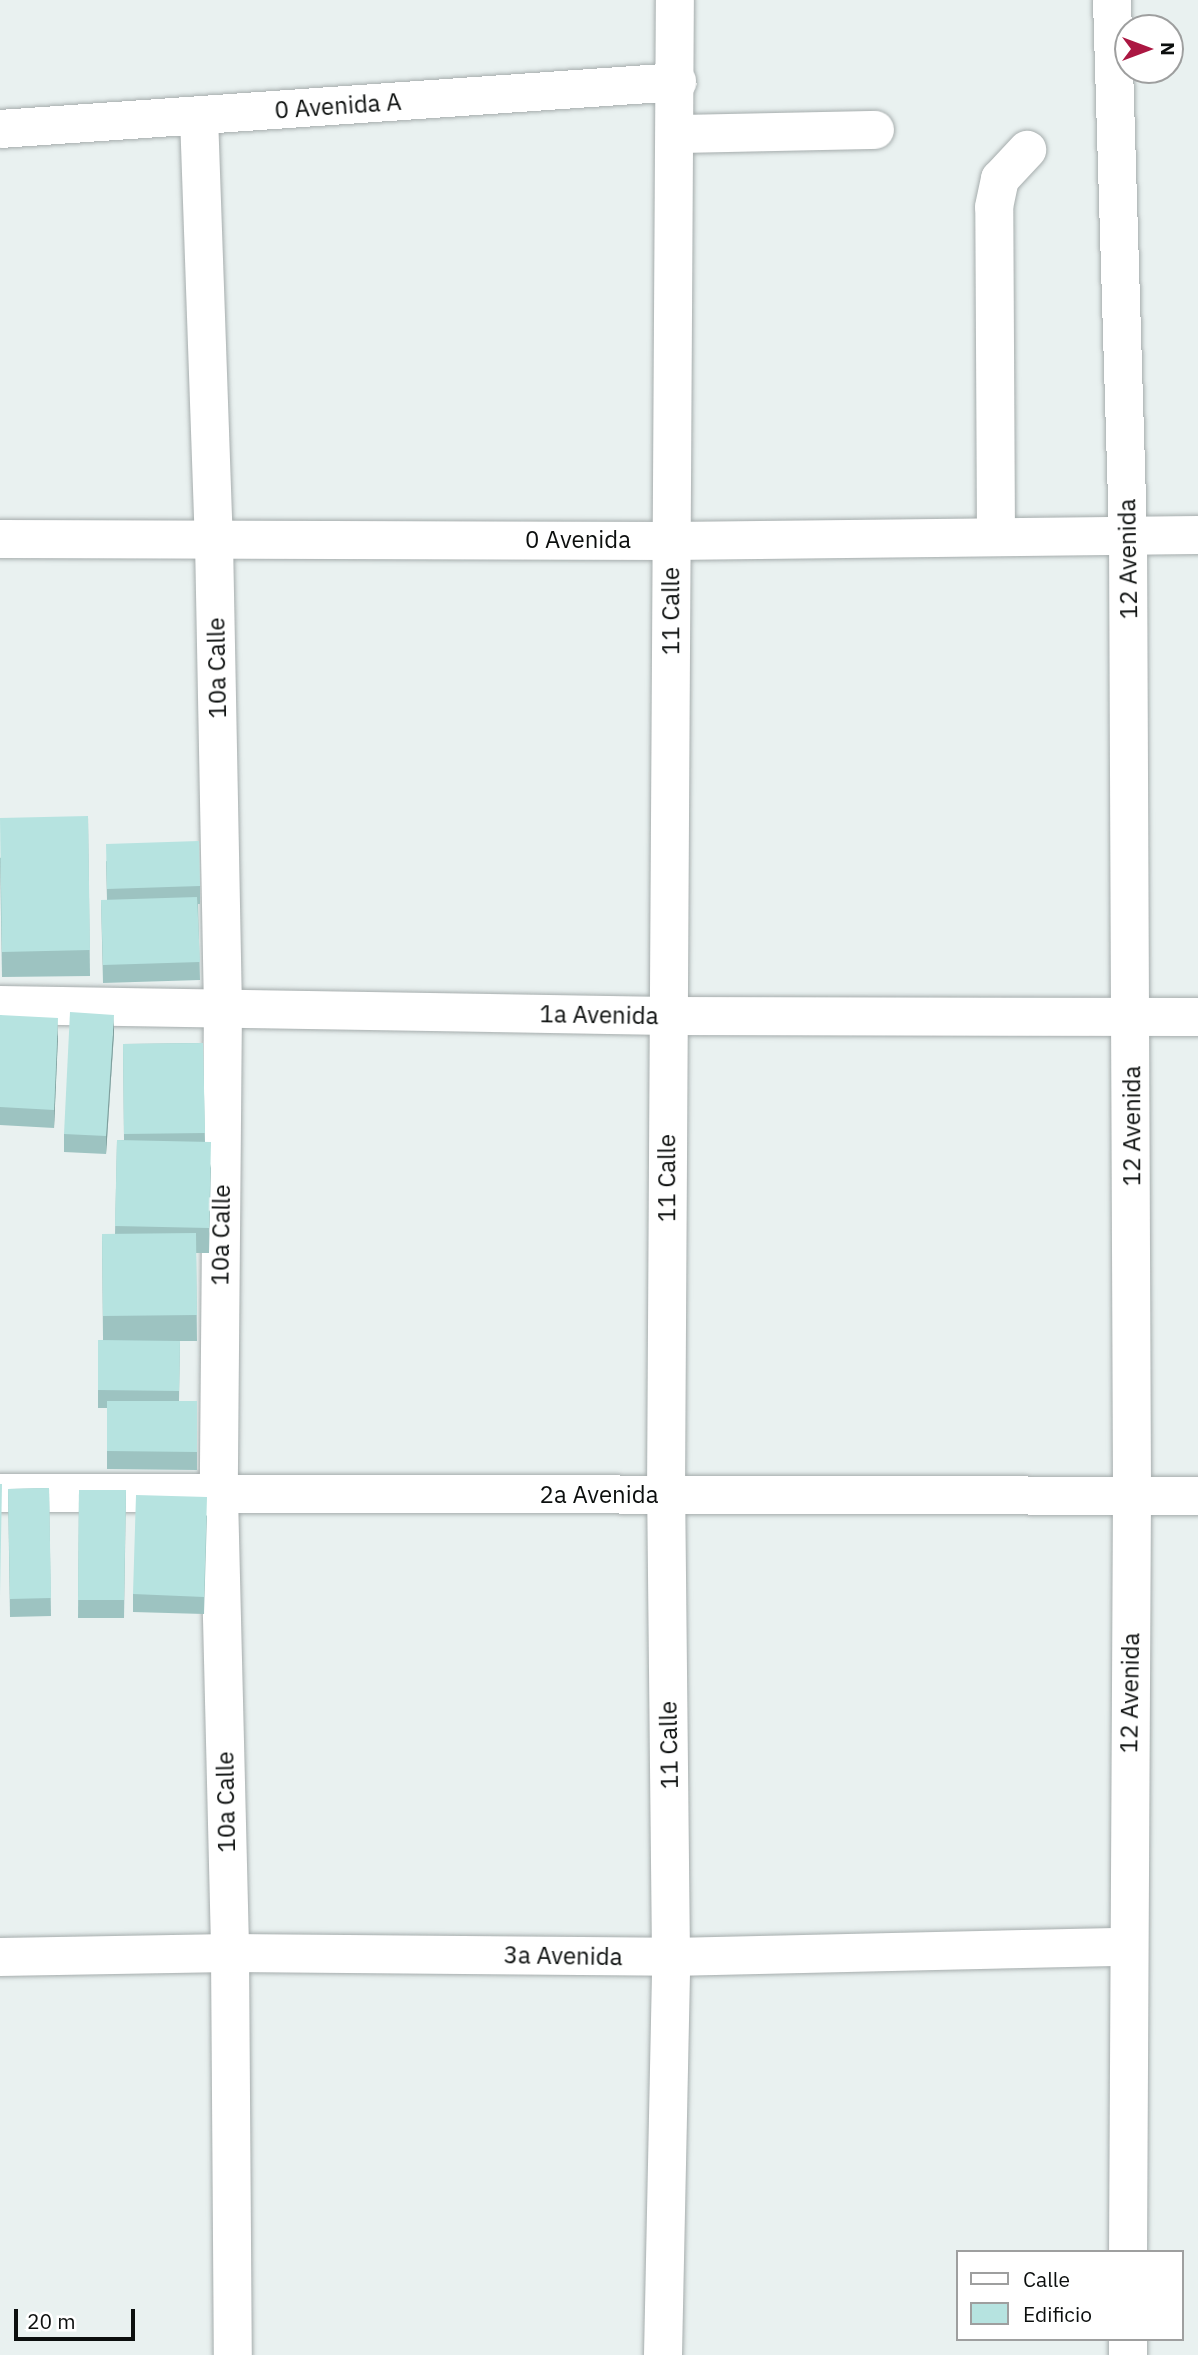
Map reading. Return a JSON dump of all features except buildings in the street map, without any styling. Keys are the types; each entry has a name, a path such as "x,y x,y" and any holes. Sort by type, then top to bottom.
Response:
{"street":[{"name":"11 Calle","path":"663,2355 671,1957 666,1494 676,0"},
{"name":"12 Avenida","path":"1112,0 1128,534 1132,1018 1132,1494 1126,1947 1128,2250"},
{"name":"0 Avenida A","path":"0,129 677,82"},
{"name":"10a Calle","path":"199,116 214,541 223,1006 219,1496 230,1953 233,2355"},
{"path":"676,134 874,130"},
{"path":"996,536 994,207 1000,179 1027,150"},
{"name":"0 Avenida","path":"0,539 671,541 1198,535"},
{"name":"1a Avenida","path":"0,1005 223,1006 668,1016 1198,1017"},
{"name":"2a Avenida","path":"0,1493 219,1496 1198,1496"},
{"name":"3a Avenida","path":"0,1956 230,1953 671,1957 1126,1947"}]}
